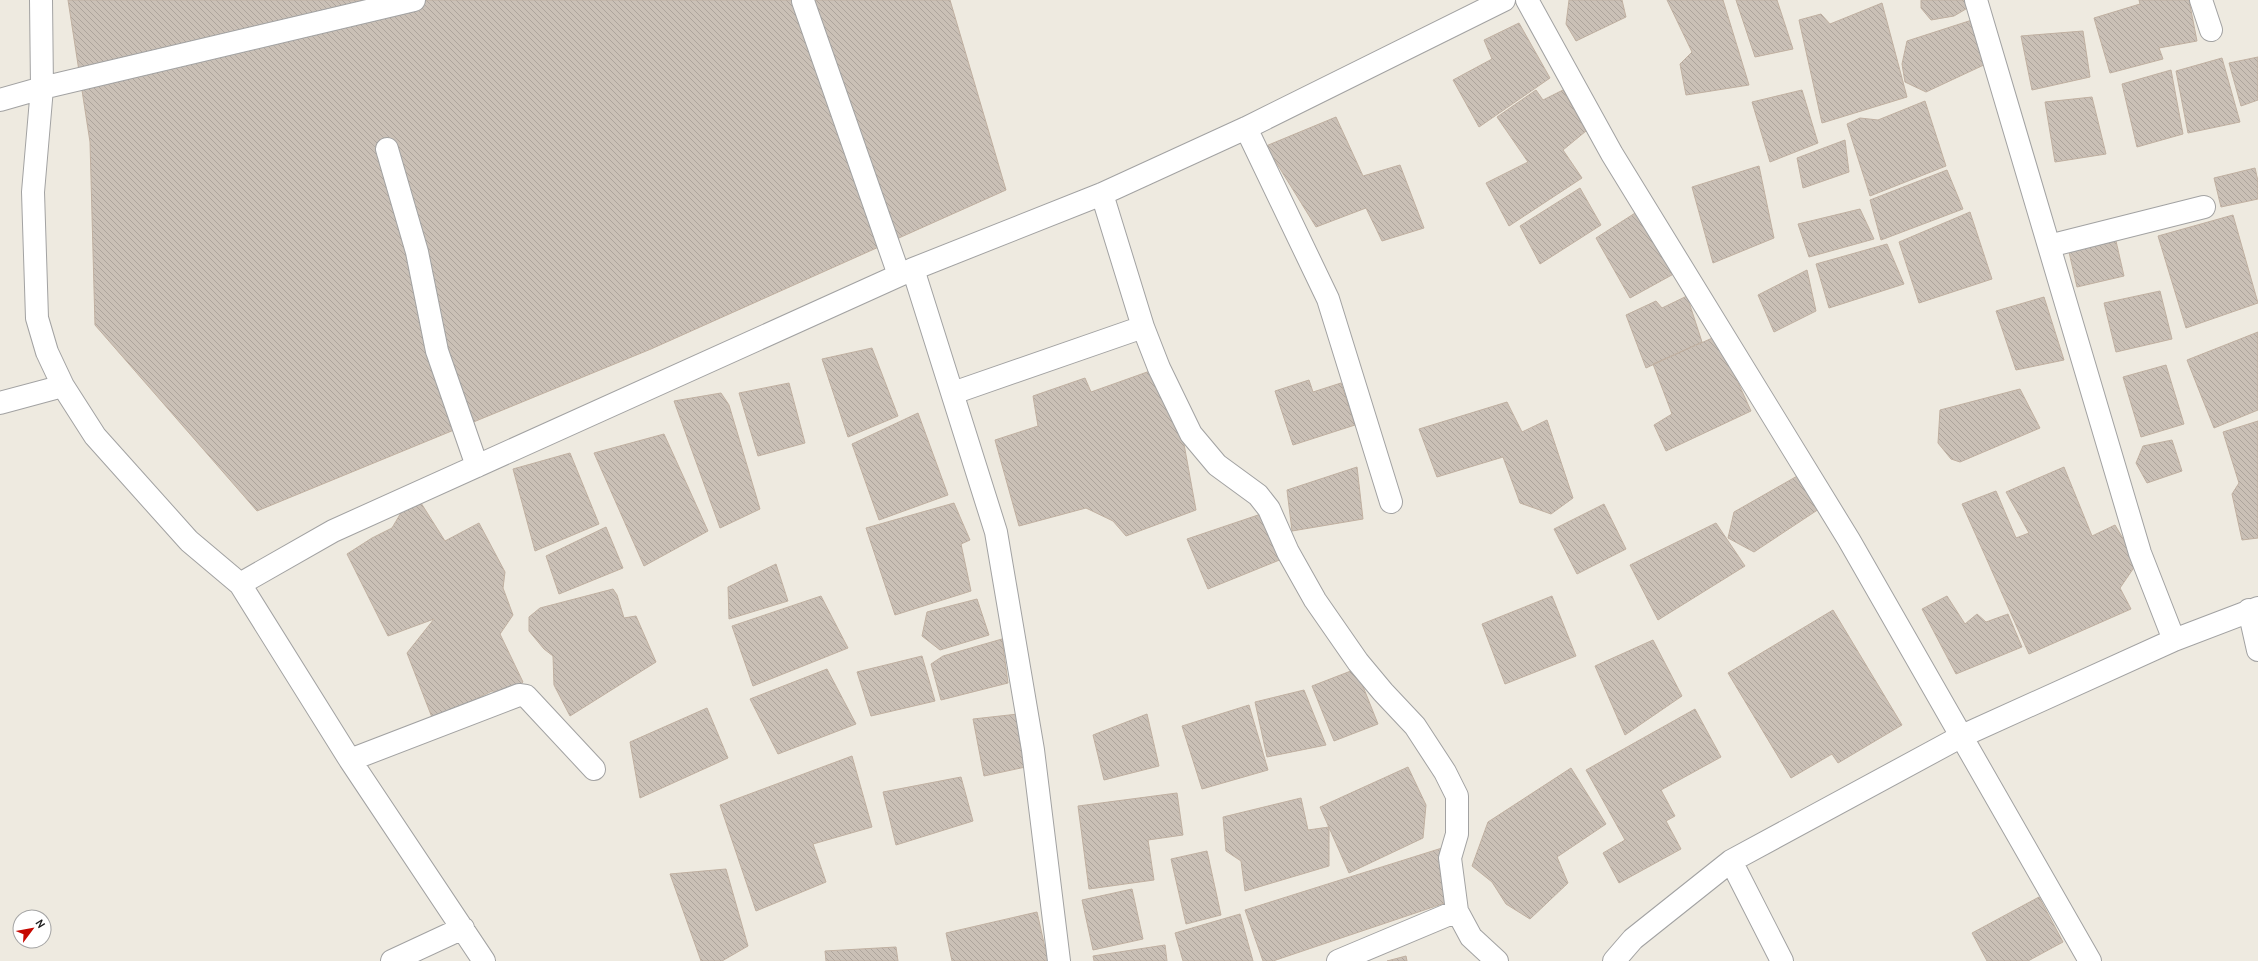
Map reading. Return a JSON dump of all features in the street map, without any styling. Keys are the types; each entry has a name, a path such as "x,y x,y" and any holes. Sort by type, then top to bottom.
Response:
{"street":[{"path":"40,0 42,88 33,192 37,318 47,352 63,386 95,436 189,541 240,584 350,760 484,961"},
{"path":"3,100 42,88 414,0"},
{"path":"240,584 333,531 906,272 1102,194 1246,128 1504,0"},
{"path":"1527,0 1612,154 1849,540 2090,961"},
{"path":"1976,0 2140,553 2174,640"},
{"path":"2201,0 2211,30"},
{"path":"803,1 953,393 996,532 1033,750 1059,961"},
{"path":"1246,128 1328,299 1391,502"},
{"path":"387,149 417,252 437,351 477,466"},
{"path":"1102,194 1143,327 1159,368 1191,434 1218,465 1258,495 1269,509 1288,552 1315,600 1358,662 1382,692 1415,726 1445,772 1457,796 1457,834 1450,858 1457,911 1471,937 1497,961"},
{"path":"2049,246 2204,207"},
{"path":"953,393 1143,327"},
{"path":"0,403 63,386"},
{"path":"1614,961 1633,939 1731,861 1962,736 2174,640 2254,609 2258,650"},
{"path":"350,760 519,694 526,696 594,769"},
{"path":"1731,861 1782,961"},
{"path":"1338,961 1457,911"},
{"path":"392,961 463,928"}],"building":[{"path":"68,0 950,0 1006,190 651,349 257,511 95,325 90,142"},
{"path":"1569,0 1622,0 1626,17 1576,41 1566,24"},
{"path":"1667,0 1723,0 1749,85 1686,95 1680,64 1692,52"},
{"path":"1736,0 1777,0 1793,49 1755,57"},
{"path":"1921,0 1969,0 1971,6 1954,16 1931,20 1921,8"},
{"path":"2139,0 2189,0 2197,41 2159,48 2163,59 2110,73 2094,18 2140,4"},
{"path":"1882,3 1907,97 1822,123 1799,20 1821,14 1830,24"},
{"path":"1972,20 1988,63 1926,92 1905,82 1902,64 1907,41"},
{"path":"1519,23 1550,78 1479,127 1453,80 1492,59 1484,40"},
{"path":"2083,31 2090,77 2032,90 2021,36"},
{"path":"2258,57 2258,100 2241,106 2229,63"},
{"path":"2222,58 2240,122 2188,133 2176,71"},
{"path":"2171,70 2183,134 2137,147 2122,84"},
{"path":"1536,90 1543,100 1563,90 1586,131 1563,150 1582,178 1509,226 1486,183 1528,162 1497,117"},
{"path":"1802,90 1818,143 1770,162 1752,102"},
{"path":"2092,97 2106,154 2055,162 2045,102"},
{"path":"1925,101 1946,166 1870,196 1847,124 1860,118 1878,120"},
{"path":"1336,117 1363,176 1400,165 1424,228 1382,241 1366,208 1316,227 1266,146"},
{"path":"1845,140 1849,172 1803,188 1797,158"},
{"path":"1759,166 1774,238 1713,263 1692,187"},
{"path":"2255,168 2258,181 2258,199 2221,207 2214,178"},
{"path":"1947,170 1963,209 1881,240 1870,200"},
{"path":"1580,188 1601,225 1540,264 1520,226"},
{"path":"1643,208 1679,271 1630,298 1596,238"},
{"path":"1860,209 1874,239 1809,257 1798,224"},
{"path":"1970,212 1992,279 1919,303 1899,242"},
{"path":"2233,215 2258,303 2186,328 2158,236"},
{"path":"2116,241 2124,276 2077,287 2069,252"},
{"path":"1887,244 1904,284 1829,308 1816,264"},
{"path":"1807,270 1816,311 1774,332 1758,295"},
{"path":"2160,291 2172,339 2116,352 2104,303"},
{"path":"1687,296 1702,342 1646,368 1626,315 1656,301 1662,308"},
{"path":"2044,297 2064,360 2016,370 1996,311"},
{"path":"2258,332 2258,410 2214,428 2187,360"},
{"path":"1717,336 1751,411 1666,451 1654,425 1672,414 1653,364"},
{"path":"872,348 898,416 848,437 822,359"},
{"path":"2166,365 2184,424 2141,437 2123,377"},
{"path":"1150,371 1182,433 1196,510 1126,536 1113,521 1086,508 1019,526 995,440 1038,426 1033,396 1085,378 1091,392"},
{"path":"1309,380 1313,392 1341,383 1355,425 1293,445 1275,391"},
{"path":"789,383 805,443 758,456 739,393"},
{"path":"2020,389 2040,428 1960,462 1951,459 1938,443 1940,410"},
{"path":"721,393 729,405 760,509 720,528 674,401"},
{"path":"1507,402 1522,432 1547,420 1573,498 1551,514 1520,503 1503,457 1437,477 1419,429"},
{"path":"918,413 948,495 879,520 852,444"},
{"path":"2258,421 2258,538 2242,540 2232,494 2239,483 2223,432"},
{"path":"664,434 708,531 644,566 594,453"},
{"path":"2172,440 2182,471 2147,483 2136,463 2143,446"},
{"path":"570,453 599,524 535,551 513,469"},
{"path":"1357,467 1363,519 1292,531 1287,490"},
{"path":"2064,467 2092,536 2115,525 2128,547 2135,566 2120,588 2131,609 2029,654 1962,504 1996,491 2016,538 2029,533 2006,492"},
{"path":"1799,475 1822,507 1754,552 1728,538 1734,512"},
{"path":"421,503 445,541 479,523 505,572 503,588 513,615 500,634 523,682 510,693 492,691 433,720 407,653 434,619 388,636 347,554 372,538 392,528 402,511"},
{"path":"954,503 970,540 961,544 971,591 895,615 866,528"},
{"path":"1604,504 1626,549 1577,574 1554,529"},
{"path":"1264,513 1282,559 1208,589 1187,539"},
{"path":"1716,523 1745,566 1658,620 1630,565"},
{"path":"606,527 623,568 559,594 546,556"},
{"path":"776,564 788,601 729,619 728,587"},
{"path":"613,589 617,595 624,618 636,616 656,662 570,716 554,685 553,656 544,649 529,631 529,617 540,608"},
{"path":"821,596 848,648 753,686 732,626"},
{"path":"1552,596 1576,656 1505,684 1482,624"},
{"path":"1947,596 1965,624 1977,614 1986,622 2008,614 2022,647 1956,674 1922,609"},
{"path":"977,599 989,635 940,650 922,636 927,612"},
{"path":"1833,610 1902,725 1838,763 1832,754 1791,778 1728,673"},
{"path":"1002,639 1008,683 941,700 931,664 943,656"},
{"path":"1653,640 1682,696 1625,735 1595,666"},
{"path":"922,656 935,701 871,716 857,672"},
{"path":"827,669 856,724 778,754 750,699"},
{"path":"1356,669 1378,724 1334,741 1312,686"},
{"path":"1304,690 1326,745 1267,757 1255,702"},
{"path":"1249,705 1268,770 1202,789 1182,726"},
{"path":"707,708 728,758 640,798 630,742"},
{"path":"1695,709 1721,757 1661,790 1675,816 1666,821 1681,849 1619,883 1603,853 1625,840 1586,770"},
{"path":"1018,714 1030,766 984,776 973,719"},
{"path":"1147,714 1159,766 1104,780 1093,735"},
{"path":"852,756 872,827 813,844 826,882 756,911 720,805"},
{"path":"1408,767 1426,805 1423,838 1349,873 1320,807"},
{"path":"1571,768 1606,824 1557,857 1568,883 1530,919 1506,904 1492,882 1472,866 1488,822"},
{"path":"961,777 973,821 896,845 883,792"},
{"path":"1177,793 1183,835 1148,840 1154,880 1089,889 1078,806"},
{"path":"1301,798 1308,830 1329,827 1329,866 1245,891 1241,861 1226,851 1223,817"},
{"path":"1442,848 1448,902 1273,961 1263,961 1245,910"},
{"path":"1207,851 1221,915 1186,924 1171,859"},
{"path":"726,869 748,946 722,961 701,961 670,874"},
{"path":"1132,889 1143,939 1093,950 1082,900"},
{"path":"2039,897 2063,942 2028,961 1987,961 1972,933"},
{"path":"1037,912 1048,961 952,961 946,933"},
{"path":"1240,914 1253,961 1183,961 1175,933"},
{"path":"1165,945 1167,961 1094,961 1093,956"},
{"path":"896,947 898,961 826,961 825,951"},
{"path":"1406,956 1407,961 1387,961"}]}
